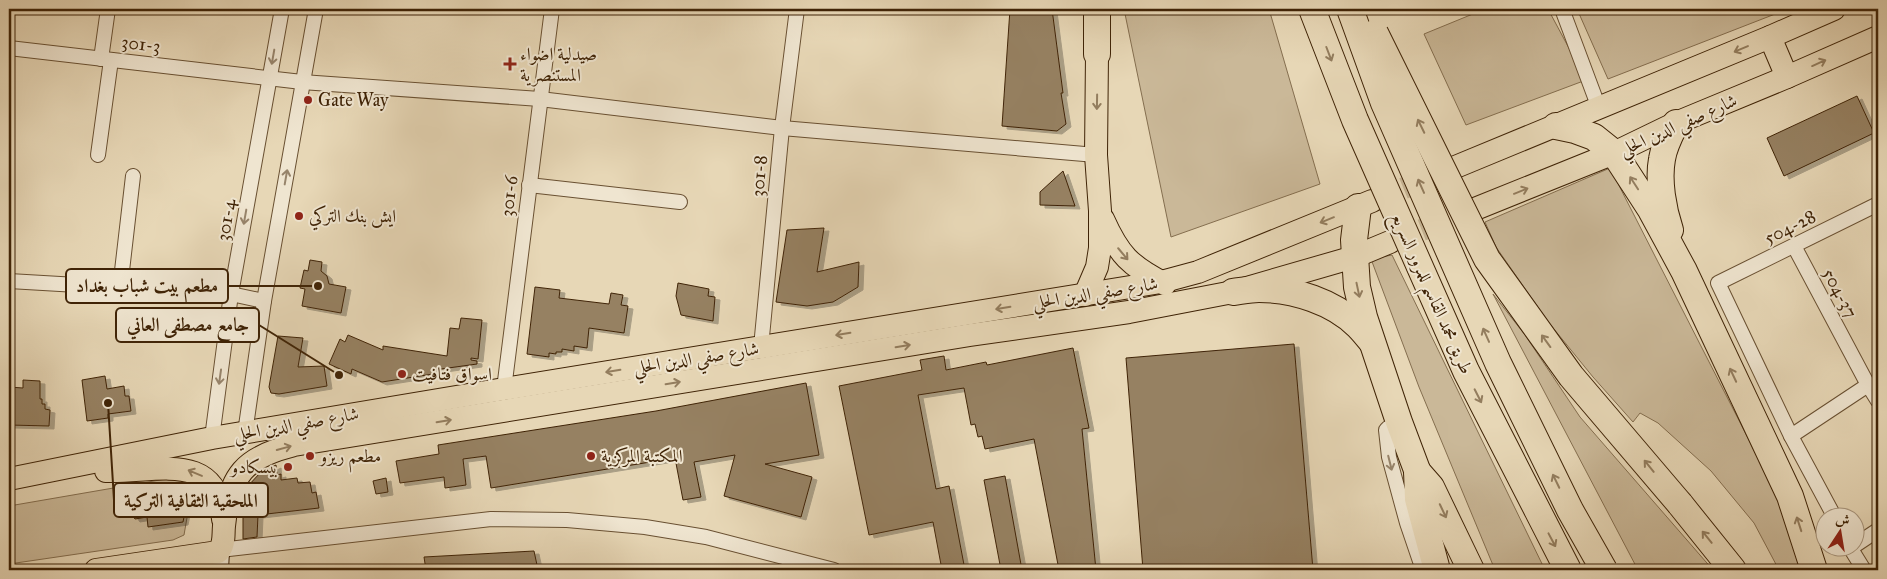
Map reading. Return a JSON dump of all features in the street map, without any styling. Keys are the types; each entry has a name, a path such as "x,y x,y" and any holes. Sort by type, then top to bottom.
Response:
{"highway":[{"path":"1097,9 1097,54"},
{"name":"طريق محمد القاسم للمرور السريع","path":"1312,9 1355,120 1466,371 1568,570"},
{"name":"طريق محمد القاسم للمرور السريع","path":"1350,9 1384,103 1498,363 1570,510 1604,570"},
{"path":"1362,9 1487,259 1571,376 1680,504 1733,570"},
{"path":"1676,123 1666,142 1661,161 1662,185 1666,217 1684,270"},
{"path":"1556,126 1575,130 1594,138 1614,154 1651,210 1684,270 1790,496 1814,570"},
{"path":"1365,204 1354,240 1357,287 1364,317 1417,470 1418,499 1437,570"},
{"path":"1233,292 1259,289 1286,291 1312,298 1336,310 1358,326 1375,347"},
{"path":"1417,470 1431,487 1471,570"}],"main road":[{"path":"1453,168 1834,9"},
{"path":"1770,37 1787,78"},
{"name":"شارع صفي الدين الحلي","path":"1475,208 1614,154 1676,123 1787,78 1878,37"},
{"path":"1086,295 1097,267 1100,248 1100,211 1096,155 1097,54"},
{"name":"شارع صفي الدين الحلي","path":"9,479 212,438 1162,282 1198,272 1365,204"},
{"path":"1100,211 1114,243 1128,260 1147,276 1188,290 1233,292"},
{"name":"شارع صفي الدين الحلي","path":"219,557 223,545 224,528 232,491 244,470 262,455 294,445 970,335 1129,312 1233,292 1354,257 1390,242"},
{"path":"77,466 106,471 182,468 194,471 214,487 220,499 224,528"},
{"path":"96,570 189,564 219,557"}],"street":[{"path":"98,155 108,9"},
{"name":"301-4","path":"212,438 231,294 282,9"},
{"path":"245,433 264,301 316,9"},
{"name":"301-6","path":"504,389 552,9"},
{"name":"301-8","path":"761,347 782,128 797,9"},
{"path":"1089,9 1097,54"},
{"path":"1562,9 1600,108"},
{"name":"301-3","path":"9,48 302,82 540,99 782,128 1096,155"},
{"path":"120,288 133,176"},
{"path":"529,185 680,202"},
{"name":"504-28","path":"1791,436 1718,283 1878,204"},
{"name":"504-37","path":"1794,246 1878,401"},
{"path":"9,281 231,294 264,301"},
{"path":"1829,506 1791,436 1868,385"},
{"path":"1399,422 1386,430 1388,457 1407,524 1423,570"},
{"path":"219,557 491,519 567,520 645,527 706,537 834,570"},
{"path":"1864,539 1878,530"},
{"path":"1857,556 1864,570"}],"shaded area":[{"path":"1124,9 1269,9 1320,184 1171,237"},
{"path":"1485,9 1548,9 1586,80 1466,125 1424,34"},
{"path":"1577,9 1788,9 1608,79"},
{"path":"1610,168 1774,489 1805,570 1779,570 1754,523 1711,471 1658,423 1640,413 1633,422 1549,323 1496,247 1485,222"},
{"path":"1392,255 1545,570 1495,570 1419,387 1371,259"},
{"path":"1493,294 1525,335 1580,417 1713,570 1638,570"},
{"path":"183,476 189,481 192,489 184,535 173,540 9,564 9,506"}],"building":[{"path":"1010,9 1052,9 1066,124 1057,131 1002,126"},
{"path":"1857,96 1874,133 1784,176 1767,138"},
{"path":"1063,171 1075,206 1040,205 1040,192"},
{"path":"824,228 817,272 859,262 858,287 833,302 807,306 776,302 787,230"},
{"path":"310,260 322,262 321,271 327,276 329,284 346,287 341,313 302,306 305,289 300,288 304,270 308,271"},
{"path":"678,283 709,289 708,296 715,297 713,321 681,315 676,296"},
{"path":"535,287 560,290 559,298 609,304 611,293 623,295 621,305 628,306 624,333 589,328 587,348 574,346 574,351 562,349 562,352 556,352 556,354 549,353 549,357 527,354"},
{"path":"461,318 482,320 478,359 471,358 471,360 477,361 477,364 434,370 433,374 382,382 352,369 351,374 329,364 340,339 345,342 348,335 383,350 383,346 447,356 450,328 459,329"},
{"path":"278,336 303,338 298,367 324,366 327,386 279,394 271,393 269,387"},
{"path":"1294,344 1313,570 1143,570 1126,358"},
{"path":"1073,348 1089,428 1082,429 1096,570 1059,570 1034,439 985,449 982,436 978,437 975,424 971,425 964,388 918,395 936,489 949,486 965,570 942,570 933,522 869,535 839,386 922,370 920,360 944,356 946,370 986,362 987,365"},
{"path":"105,376 107,389 124,386 125,396 129,396 131,411 108,414 108,418 87,421 82,380"},
{"path":"23,380 40,381 40,399 42,399 42,404 45,404 45,409 50,410 49,426 9,425 9,387 23,388"},
{"path":"806,383 819,455 765,464 812,477 801,517 724,496 735,455 694,462 701,497 683,500 675,458 491,488 486,456 463,459 466,485 445,488 444,477 400,483 396,461 439,454 438,445 656,411"},
{"path":"276,465 277,475 281,474 281,480 297,478 298,483 310,482 312,493 316,492 319,508 258,515 257,537 243,539 243,505 241,505 247,487 260,473"},
{"path":"1005,476 1022,570 1001,570 984,480"},
{"path":"386,478 388,492 376,494 373,481"},
{"path":"179,483 185,484 190,488 183,522 148,527 147,517 135,519 128,509 124,494"},
{"path":"534,551 537,565 518,570 426,570 424,557"}],"tunnel":[{"path":"1373,201 1436,175"},
{"path":"1391,242 1475,209"}],"place":[{"name":"صيدلية اضواء المستنصرية","path":"510,64"},
{"name":"Gate Way","path":"308,100"},
{"name":"ايش بنك التركي","path":"299,216"},
{"name":"مطعم بيت شباب بغداد","path":"318,286"},
{"name":"اسواق فتافيت","path":"402,374"},
{"name":"جامع مصطفى العاني","path":"339,375"},
{"name":"الملحقية الثقافية التركية","path":"108,403"},
{"name":"مطعم ريزو","path":"310,456"},
{"name":"المكتبة المركزية","path":"591,456"},
{"name":"بيسكادو","path":"288,467"}]}
